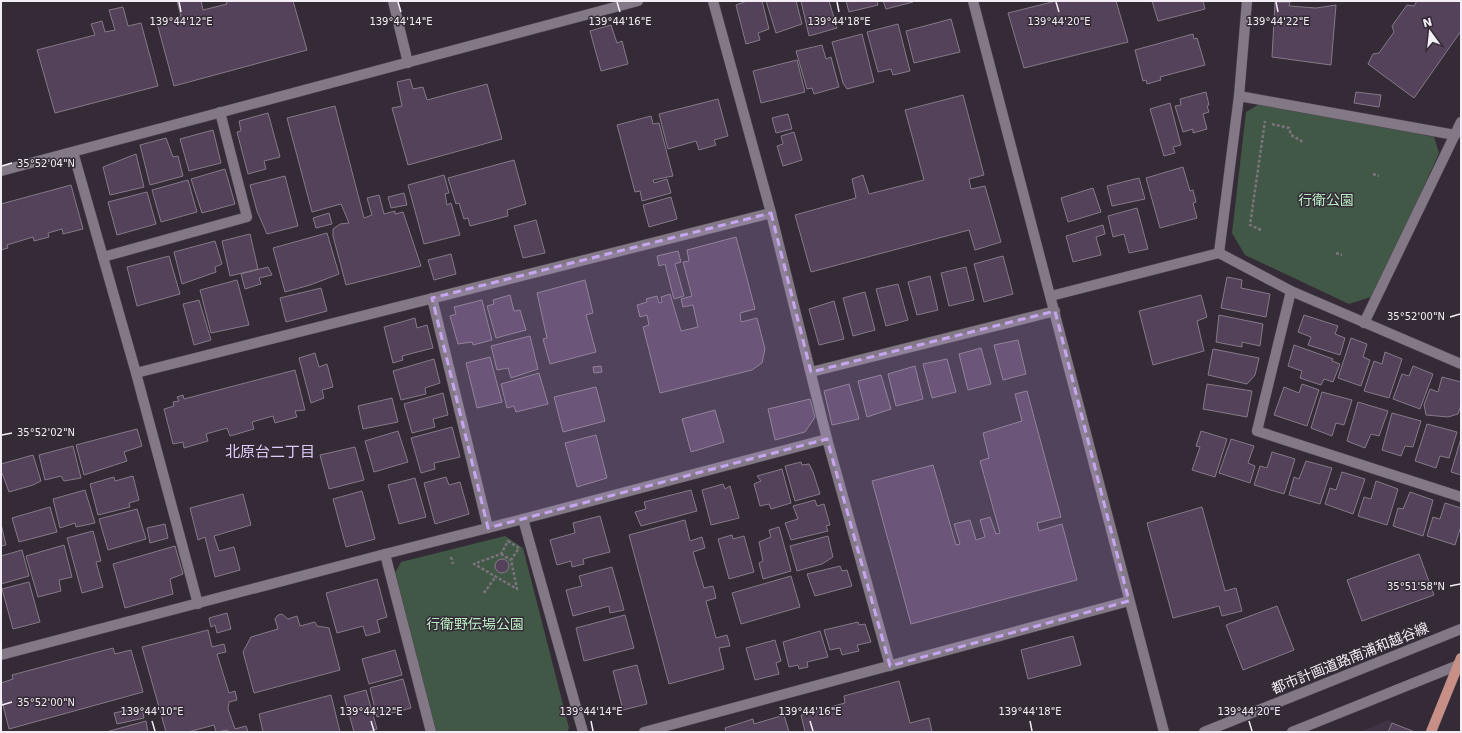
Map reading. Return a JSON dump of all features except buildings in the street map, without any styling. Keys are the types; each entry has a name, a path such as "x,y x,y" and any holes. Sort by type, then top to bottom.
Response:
{"main road":[{"path":"1430,732 1460,662"}],"street":[{"path":"393,1 408,63"},
{"path":"1,171 638,1"},
{"path":"713,1 771,213 828,439 890,666"},
{"path":"973,1 1164,732"},
{"path":"1219,253 1239,96 1247,1"},
{"path":"1239,96 1455,135"},
{"path":"103,257 247,217 220,112"},
{"path":"1364,323 1461,122"},
{"path":"73,152 136,373 198,604"},
{"path":"136,373 771,213"},
{"path":"1051,296 1219,253 1291,291 1461,364"},
{"path":"1291,291 1257,431 1461,497"},
{"path":"432,298 488,528"},
{"path":"811,372 1055,312"},
{"path":"1,655 828,439"},
{"path":"523,519 583,732"},
{"path":"385,554 431,732"},
{"path":"644,732 1129,601"},
{"name":"都市計画道路南浦和越谷線","path":"1204,732 1461,629"},
{"path":"1292,732 1460,662"}],"path":[{"path":"1261,230 1250,225 1266,122 1265,118"},
{"path":"1266,122 1289,128 1291,135 1303,142"},
{"path":"1373,174 1379,176"},
{"path":"1336,253 1342,255"},
{"path":"508,541 519,548 511,560 517,589 474,564 501,554 508,541"},
{"path":"501,554 511,560"},
{"path":"484,593 496,576"}],"highlighted area":[{"path":"771,213 811,372 1055,311 1129,601 890,666 827,439 488,528 432,298"}],"shaded area":[{"path":"1388,720 1413,732 1360,732"}],"green space":[{"name":"行衛公園","path":"1263,102 1434,137 1439,153 1374,296 1349,304 1245,255 1232,233 1246,112"},
{"name":"行衛野伝場公園","path":"505,536 523,548 569,728 567,732 436,732 394,575 401,562"}],"district":[{"name":"北原台二丁目","path":"270,452"}]}
